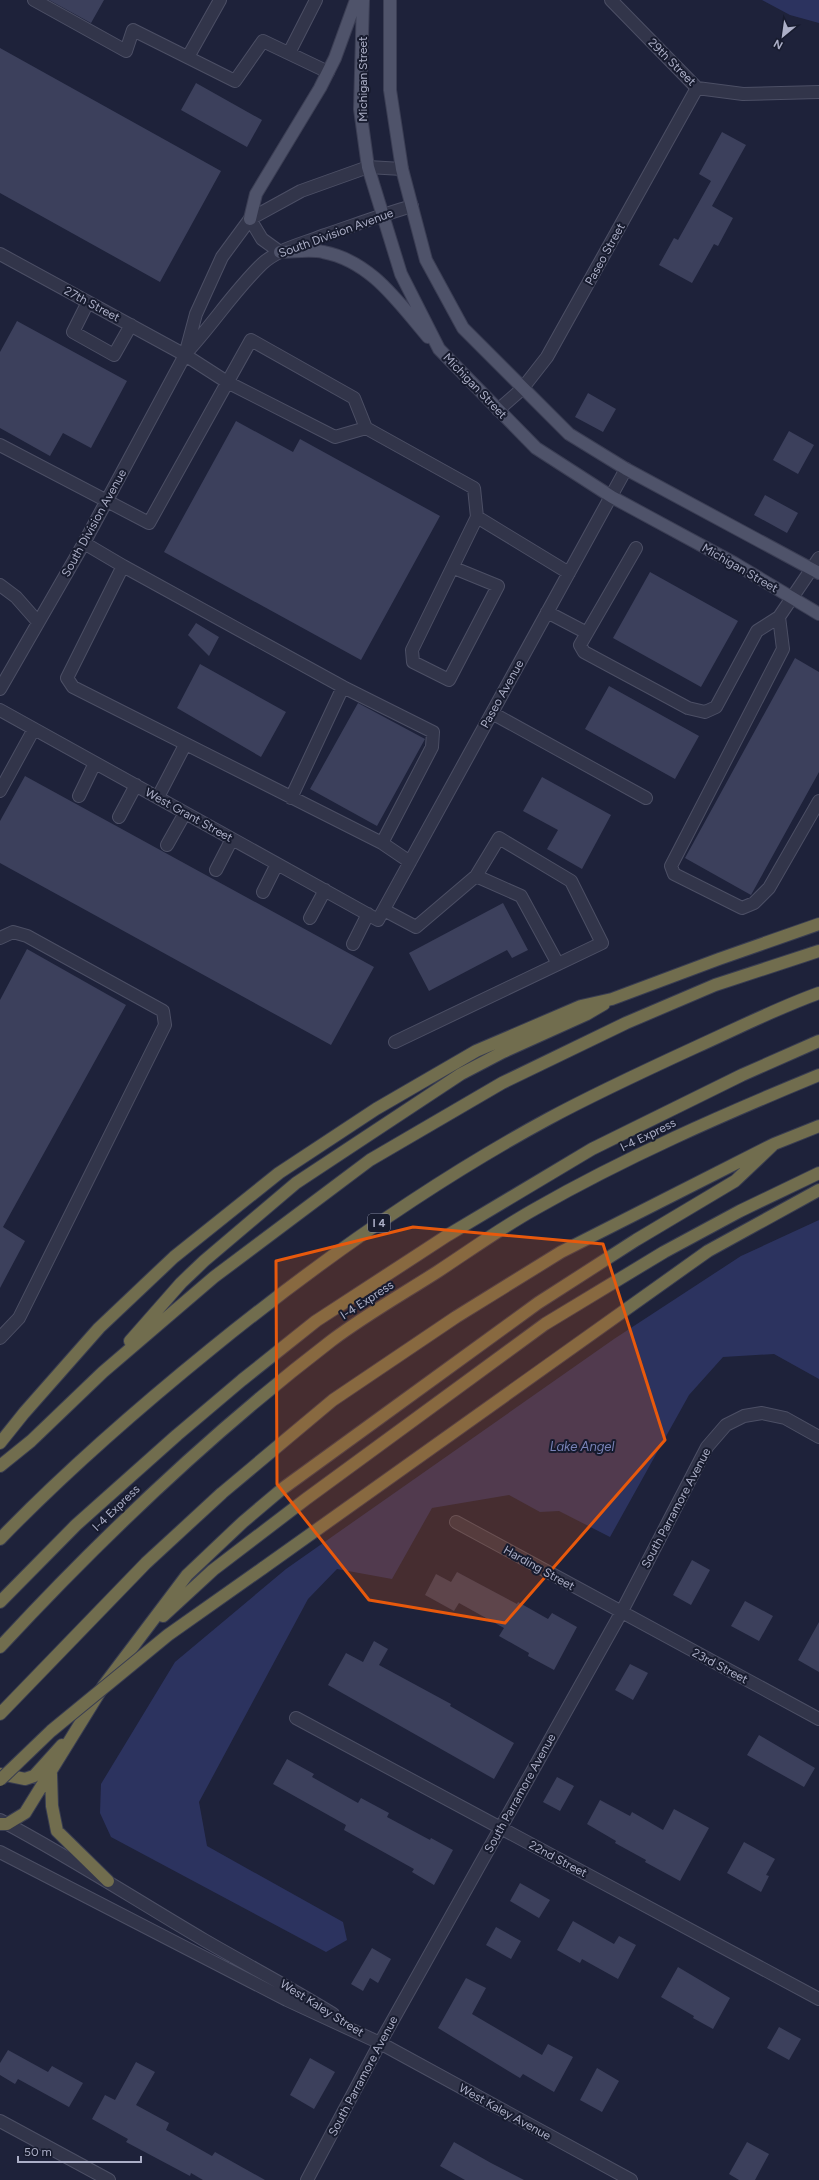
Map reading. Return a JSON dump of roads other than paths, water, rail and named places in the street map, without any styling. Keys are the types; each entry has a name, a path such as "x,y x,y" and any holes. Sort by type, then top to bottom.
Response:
{"highway":[{"path":"0,1443 24,1413 99,1328 174,1257 279,1173 376,1109 476,1051 581,1006 612,999 719,958 819,924"},
{"path":"0,1475 31,1441 103,1372 214,1277 377,1156 502,1083 626,1023 715,985 819,951"},
{"name":"I 4","path":"0,1539 39,1499 178,1376 312,1269 462,1168 548,1118 638,1074 819,993"},
{"path":"103,1372 181,1283 199,1265 296,1183 461,1074 503,1052 587,1014 612,999"},
{"name":"I-4 Express","path":"0,1602 76,1525 177,1435 242,1380 316,1321 448,1235 592,1148 742,1075 819,1041"},
{"name":"I-4 Express","path":"0,1647 76,1568 198,1450 333,1340 534,1210 633,1157 693,1128 751,1102 819,1076"},
{"path":"0,1714 21,1690 146,1563 222,1493 333,1400 456,1317 561,1252 774,1144 819,1126"},
{"path":"2,1823 25,1813 51,1774 104,1685 136,1640 187,1575 243,1522 282,1489 538,1304 636,1240 735,1181 774,1144"},
{"path":"136,1640 213,1570 306,1499 545,1324 664,1252 740,1211 819,1173"},
{"path":"0,1780 50,1731 168,1635 708,1251 819,1190"},
{"path":"0,1466 31,1441"},
{"path":"0,1774 25,1779 34,1776 77,1729"},
{"path":"51,1774 52,1806 57,1831 108,1882"}],"main road":[{"path":"250,219 256,194 328,72 340,48 356,0"},
{"name":"Michigan Street","path":"363,0 360,109 368,167 401,274 440,349 536,448 612,497 734,563 819,614"},
{"path":"390,0 390,90 402,169 426,260 463,328 522,389 569,434 626,469 816,572"},
{"path":"280,252 322,252 352,261 374,276 440,349"}],"street":[{"path":"34,0 126,51 133,30 235,81 263,41 328,72"},
{"path":"188,57 220,0"},
{"path":"289,54 316,0"},
{"name":"29th Street","path":"611,0 697,88 743,94 819,92"},
{"name":"Paseo Street","path":"498,410 522,389 548,357 697,88"},
{"name":"South Division Avenue","path":"0,689 84,543 185,354 196,314 222,257 250,219 301,190 368,167 402,169"},
{"name":"South Division Avenue","path":"185,354 212,325 235,292 263,264 280,252 382,214 412,206"},
{"path":"250,219 262,239 280,252"},
{"name":"27th Street","path":"0,254 185,354 228,382 335,437 366,428"},
{"path":"88,302 74,332 114,355 131,325"},
{"path":"0,445 149,523 251,340 354,398 366,428 474,488 478,517 412,650 414,662 449,680 498,586 454,568"},
{"name":"Paseo Avenue","path":"353,944 377,915 410,862 612,497 626,469"},
{"path":"478,517 569,573"},
{"path":"84,543 343,687 433,732 432,747 382,843"},
{"path":"636,548 580,645 584,652 688,708 705,712 716,707 757,631 779,616 816,572 819,558"},
{"path":"123,566 67,678 73,687 185,745 382,843 410,862"},
{"path":"0,585 16,597 38,622"},
{"path":"547,612 587,633"},
{"path":"779,616 783,649 671,866 674,874 742,908 754,903 769,888 819,801"},
{"path":"291,798 343,687"},
{"name":"West Grant Street","path":"0,710 277,864 325,890 377,915 416,927 476,876"},
{"path":"492,713 646,798"},
{"path":"0,791 34,729"},
{"path":"158,797 185,745"},
{"path":"78,796 95,762"},
{"path":"118,817 136,785"},
{"path":"167,846 185,812"},
{"path":"395,1042 602,943 571,881 499,838 476,876 521,896 558,964"},
{"path":"216,870 232,839"},
{"path":"263,892 277,864"},
{"path":"310,918 325,890"},
{"path":"0,938 12,932 27,936 163,1011 165,1025 19,1318 0,1338"},
{"name":"South Parramore Avenue","path":"307,2180 380,2043 621,1613 707,1447 726,1425 744,1416 762,1412 785,1418 819,1436"},
{"name":"Harding Street","path":"456,1522 621,1613"},
{"name":"23rd Street","path":"621,1613 819,1719"},
{"name":"22nd Street","path":"296,1718 819,1999"},
{"name":"West Kaley Street","path":"2,1823 108,1882 205,1940 288,1986 380,2043"},
{"name":"West Kaley Street","path":"0,1852 280,1996 380,2043"},
{"name":"West Kaley Avenue","path":"380,2043 631,2180"},
{"path":"0,2121 109,2180"}],"water":[{"path":"762,0 819,0 819,23 790,15"},
{"name":"Lake Angel","path":"819,1220 819,1379 774,1354 723,1357 689,1395 610,1537 559,1511 540,1512 509,1495 432,1508 392,1579 337,1569 308,1599 199,1802 207,1846 343,1922 347,1940 326,1952 111,1837 100,1813 101,1784 175,1662 286,1569 614,1339 741,1256"}]}
